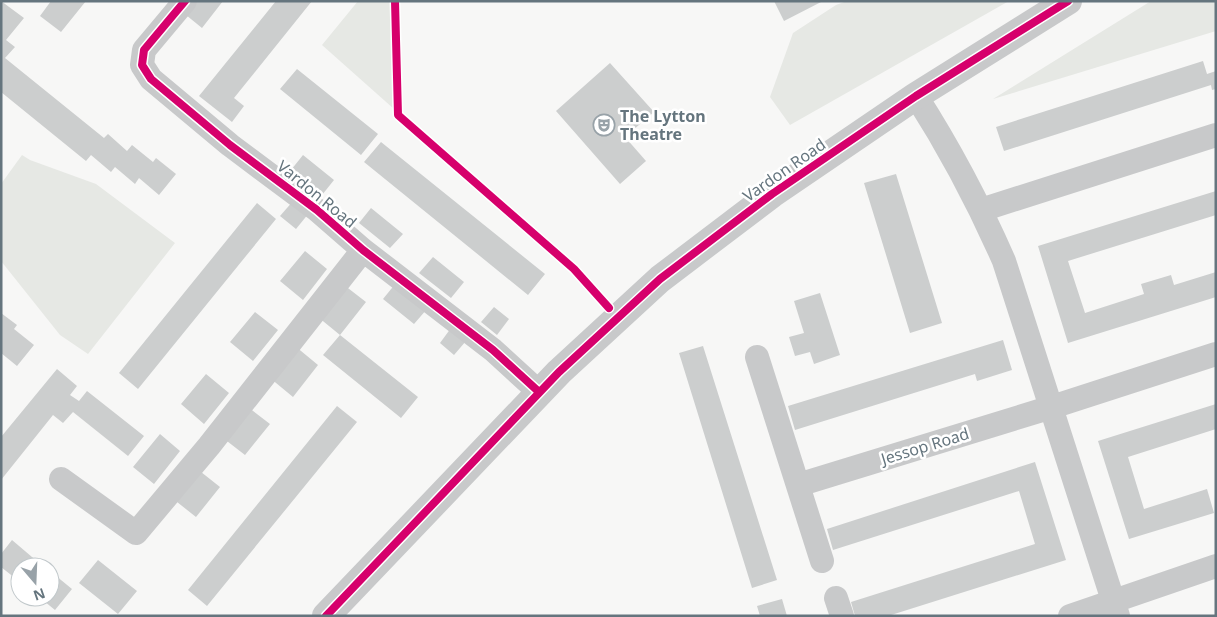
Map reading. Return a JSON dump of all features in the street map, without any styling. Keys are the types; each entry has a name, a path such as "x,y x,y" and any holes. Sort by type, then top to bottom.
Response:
{"street":[{"name":"Vardon Road","path":"185,1 144,50 142,66 151,79 230,144 318,210 363,250 494,350 539,392"},
{"name":"Vardon Road","path":"326,616 539,392 660,279 772,194 916,96 1068,1"},
{"path":"916,96 982,210 1004,261 1116,608"},
{"path":"982,210 1216,134"},
{"name":"Vardon Road","path":"61,479 136,533 209,446 363,250"},
{"name":"Jessop Road","path":"798,485 1052,407 1216,354"},
{"path":"757,357 822,561"},
{"path":"1070,616 1116,608 1216,566"}],"shaded area":[{"path":"358,1 390,1 394,109 322,45"},
{"path":"847,1 1009,1 790,125 770,97 793,33 836,5"},
{"path":"1151,1 1216,1 1216,31 993,99"},
{"path":"22,155 30,160 96,184 175,243 88,354 60,335 1,261 1,184"}],"building":[{"path":"1,1 24,18 6,40 15,47 5,58 104,138 108,134 127,151 132,145 153,162 156,158 176,174 159,195 139,178 135,184 115,167 111,172 91,155 86,161 1,92"},
{"path":"51,1 86,1 61,32 40,16"},
{"path":"197,1 223,1 202,28 186,15"},
{"path":"276,1 312,1 234,98 244,106 232,122 199,96"},
{"path":"774,1 823,1 784,21"},
{"path":"1203,61 1207,74 1216,71 1216,89 1212,90 1211,85 1004,151 996,127"},
{"name":"The Lytton Theatre","path":"610,63 654,112 625,137 646,161 620,184 556,111"},
{"path":"297,69 378,134 361,155 280,89"},
{"path":"381,142 545,274 528,295 364,162"},
{"path":"303,155 334,180 322,195 291,170"},
{"path":"896,174 942,323 910,333 864,183"},
{"path":"1216,191 1216,215 1068,261 1085,313 1144,294 1141,284 1171,275 1174,285 1216,272 1216,297 1068,343 1038,246"},
{"path":"294,200 309,213 296,229 280,216"},
{"path":"257,203 276,219 138,389 119,373"},
{"path":"371,208 403,234 390,248 359,223"},
{"path":"305,251 327,269 303,300 280,281"},
{"path":"433,257 464,282 451,298 419,273"},
{"path":"396,283 427,309 414,324 383,299"},
{"path":"344,285 366,302 340,335 318,317"},
{"path":"820,293 840,355 814,364 810,352 795,356 789,337 804,333 794,301"},
{"path":"494,307 509,319 497,335 481,322"},
{"path":"255,312 278,330 253,361 230,342"},
{"path":"1,313 17,325 14,329 34,345 17,366 1,353"},
{"path":"451,328 466,341 454,355 440,343"},
{"path":"340,335 418,397 401,418 323,355"},
{"path":"1003,340 1012,370 977,381 975,374 795,430 788,406"},
{"path":"295,346 318,365 293,397 270,378"},
{"path":"703,346 777,580 752,588 679,353"},
{"path":"57,369 77,386 70,395 79,401 87,391 144,436 128,456 73,412 63,423 53,415 1,480 1,437"},
{"path":"206,374 229,393 204,424 181,404"},
{"path":"1216,404 1216,429 1128,457 1144,509 1207,489 1214,513 1129,539 1098,441"},
{"path":"337,406 357,422 207,606 188,590"},
{"path":"248,407 270,424 245,455 223,438"},
{"path":"160,434 180,451 154,484 133,467"},
{"path":"1035,462 1066,560 888,616 855,616 851,602 1035,544 1019,491 833,550 827,529"},
{"path":"196,468 220,487 196,517 172,498"},
{"path":"12,540 32,557 10,557 10,574 1,567 1,554"},
{"path":"98,560 137,591 118,614 79,583"},
{"path":"60,579 72,589 60,604"},
{"path":"782,599 787,616 760,616 757,606"}],"cycle path":[{"path":"185,1 144,50 142,65 151,79 230,145 317,210 363,250 493,350 539,392"},
{"path":"395,1 398,115 574,269 609,308"},
{"path":"326,616 559,372 660,279 772,194 916,96 1068,1"}],"place":[{"name":"The Lytton Theatre","path":"604,125"}]}
